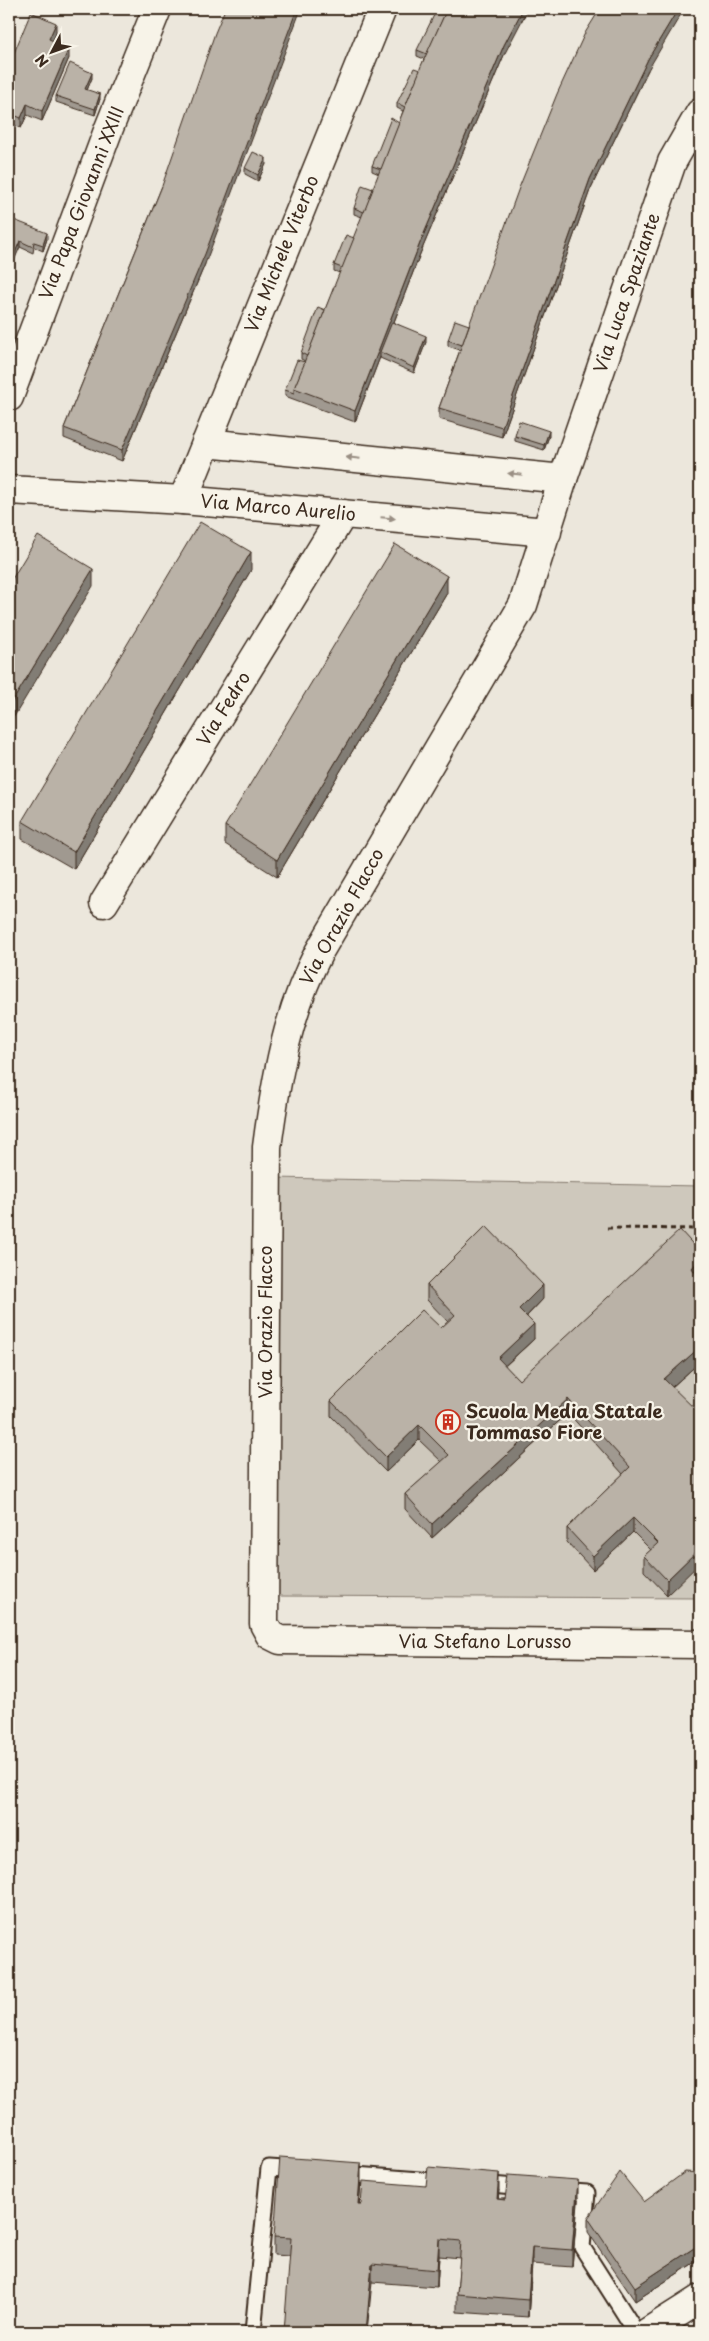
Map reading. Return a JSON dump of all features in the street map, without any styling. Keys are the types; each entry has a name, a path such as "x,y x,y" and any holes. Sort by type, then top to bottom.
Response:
{"street":[{"name":"Via Papa Giovanni XXIII","path":"9,397 109,128 156,9"},
{"name":"Via Michele Viterbo","path":"183,500 382,9"},
{"name":"Via Luca Spaziante","path":"563,479 672,162 700,113"},
{"path":"206,443 563,479"},
{"name":"Via Orazio Flacco","path":"270,1635 264,1624 267,1147 276,1080 291,1020 304,981 320,952 523,605 548,532 563,479"},
{"name":"Via Marco Aurelio","path":"9,490 183,500 548,532"},
{"name":"Via Fedro","path":"104,903 344,514"},
{"name":"Via Stefano Lorusso","path":"270,1635 280,1640 700,1644"},
{"path":"648,2332 700,2299"}],"lane":[{"path":"254,2332 269,2168 587,2193 582,2247 636,2332"}],"path":[{"path":"607,1228 700,1229"}],"shaded area":[{"path":"273,1178 700,1186 700,1598 272,1596"}],"building":[{"path":"225,9 297,9 205,254 122,450 64,428 162,186"},
{"path":"437,9 447,9 427,54 417,50"},
{"path":"447,9 523,9 504,45 420,243 355,411 294,388 421,66"},
{"path":"600,9 678,9 648,59 590,179 502,427 439,408 519,188 557,94 585,33"},
{"path":"31,12 56,23 49,39 69,48 42,111 27,104 21,118 9,113 9,65"},
{"path":"70,63 92,73 85,89 100,94 95,109 56,96"},
{"path":"414,68 420,70 405,107 397,103"},
{"path":"391,118 399,123 381,169 372,166"},
{"path":"253,152 266,158 258,175 245,168"},
{"path":"362,185 373,189 364,212 354,208"},
{"path":"9,218 47,233 43,245 34,242 33,247 20,241 9,266"},
{"path":"346,235 354,238 342,268 334,265"},
{"path":"318,307 325,310 307,356 301,353"},
{"path":"455,320 469,325 462,345 448,340"},
{"path":"392,322 426,336 414,368 380,352"},
{"path":"297,360 305,362 294,388 294,393 285,390"},
{"path":"519,421 549,431 544,445 515,436"},
{"path":"200,522 251,552 74,852 22,821"},
{"path":"38,536 93,569 9,707 9,584"},
{"path":"395,544 447,576 277,860 225,826"},
{"name":"Scuola Media Statale Tommaso Fiore","path":"486,1226 543,1285 519,1309 534,1324 498,1358 519,1380 680,1230 700,1252 700,1259 692,1268 700,1280 700,1347 664,1379 700,1414 700,1548 667,1580 644,1556 658,1543 633,1518 593,1556 567,1528 630,1467 568,1399 432,1524 405,1494 449,1455 419,1425 386,1457 331,1401 422,1310 441,1328 455,1315 427,1285"},
{"path":"280,2157 361,2163 358,2204 361,2204 363,2181 426,2186 428,2167 499,2173 497,2199 505,2200 508,2175 578,2180 572,2250 532,2247 528,2300 457,2294 461,2241 439,2239 437,2270 372,2264 366,2332 284,2332 291,2238 274,2237"},
{"path":"620,2172 644,2202 685,2172 700,2173 700,2244 635,2287 588,2218"},
{"path":"700,2322 700,2332 695,2332 692,2328"}],"place":[{"name":"Scuola Media Statale Tommaso Fiore","path":"448,1422"}]}
